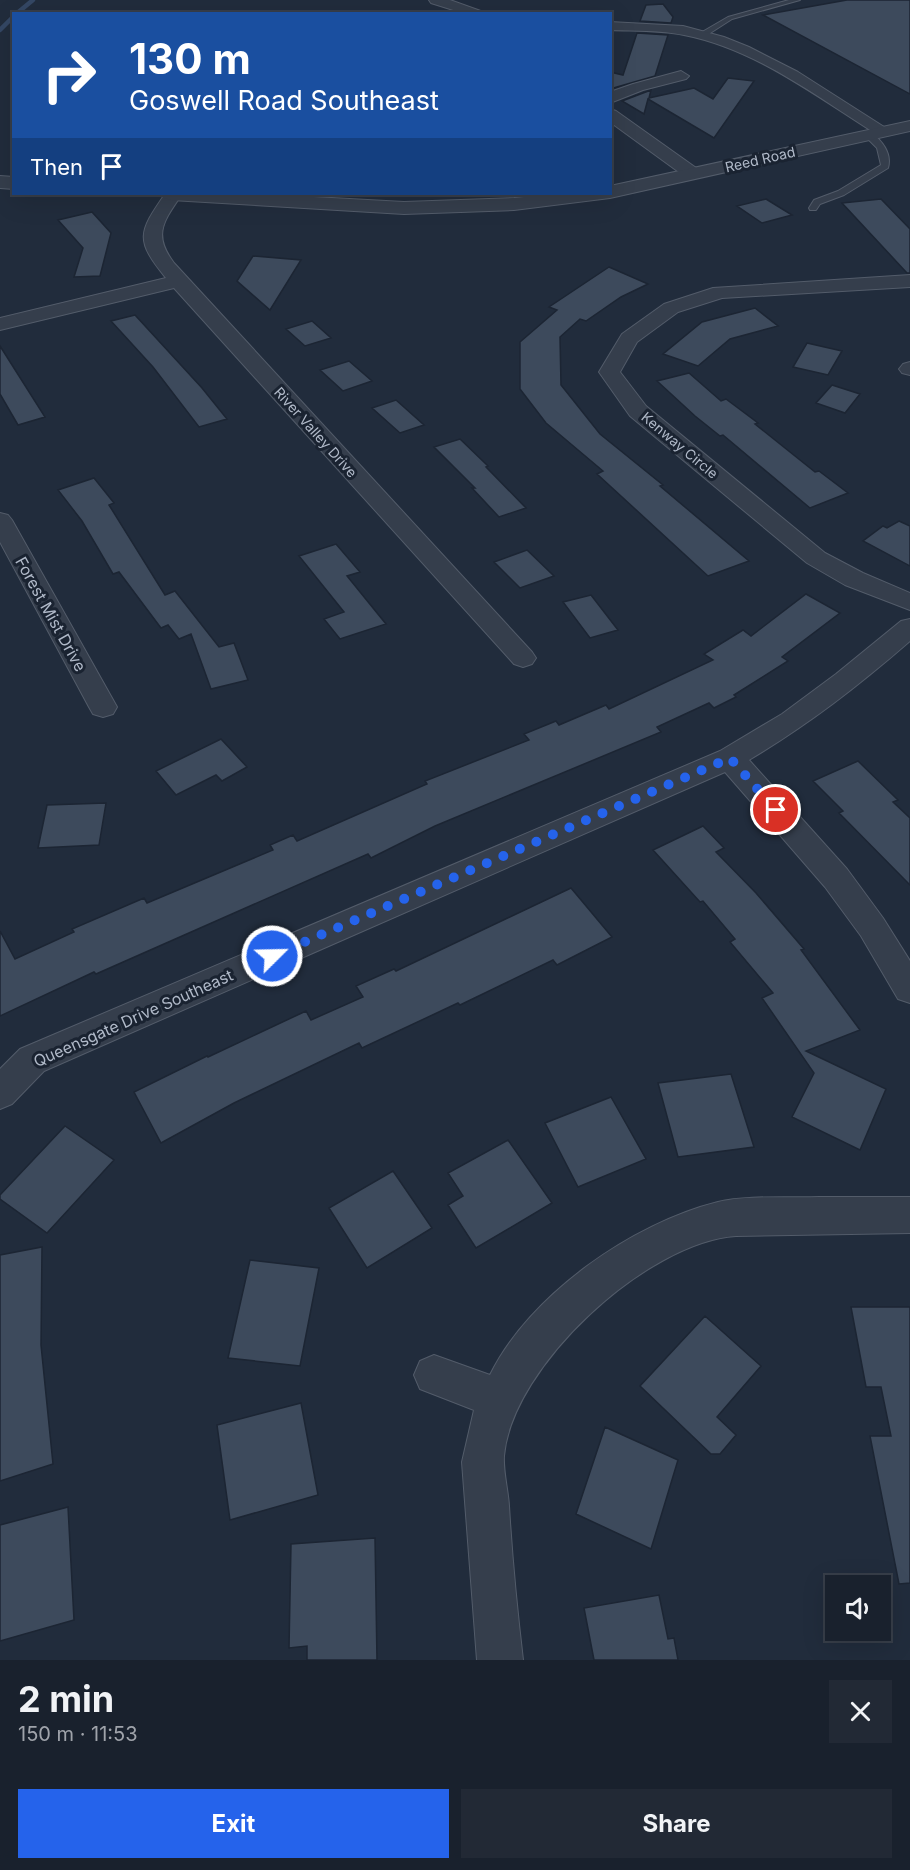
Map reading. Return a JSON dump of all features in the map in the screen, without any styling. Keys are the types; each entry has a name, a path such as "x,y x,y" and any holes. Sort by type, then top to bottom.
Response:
{"street":[{"path":"436,0 475,12"},
{"path":"436,12 455,6"},
{"path":"612,26 658,27 701,35 761,58 877,134"},
{"path":"612,97 644,85 681,76"},
{"path":"612,115 693,174"},
{"name":"Reed Road","path":"612,192 910,126"},
{"name":"River Valley Drive","path":"171,195 152,231 151,243 156,254 178,281 523,658"},
{"path":"189,195 404,208 514,204 590,195"},
{"path":"0,324 178,281"},
{"name":"Kenway Circle","path":"910,281 720,292 671,308 629,338 609,372 638,411 816,558 854,579 910,602"},
{"name":"Forest Mist Drive","path":"0,520 103,707"},
{"name":"Queensgate Drive Southeast","path":"0,1093 32,1060 730,758 801,714 846,681 910,627"},
{"path":"730,758 836,878 872,927 910,989"},
{"path":"500,1660 490,1567 483,1455 490,1425 500,1399 528,1353 583,1293 619,1266 681,1230 719,1220 788,1216 910,1215"},
{"path":"434,1375 500,1399"}],"lane":[{"path":"701,35 730,18 797,0"},
{"path":"813,208 817,202 841,193 885,166 877,134"}],"building":[{"path":"847,0 910,0 910,94 763,15"},
{"path":"663,4 673,17 671,23 640,21 646,5"},
{"path":"637,33 668,35 655,76 612,88 612,72 623,75"},
{"path":"728,78 754,81 714,138 648,99 644,114 622,101 651,90 649,98 694,88 713,99"},
{"path":"766,199 792,215 762,223 737,206"},
{"path":"881,199 910,229 910,273 907,273 842,203"},
{"path":"92,212 111,233 100,276 74,277 83,248 58,220"},
{"path":"253,256 301,260 270,310 237,281"},
{"path":"609,267 648,284 621,297 586,321 580,319 560,337 561,385 600,434 663,485 660,486 749,561 708,576 597,474 603,471 546,423 520,389 520,342 557,310 549,307"},
{"path":"755,308 778,326 730,339 698,366 663,354 702,322"},
{"path":"135,315 202,388 227,419 199,427 153,367 111,321"},
{"path":"312,321 331,338 305,346 286,329"},
{"path":"807,343 842,351 828,375 793,367"},
{"path":"0,346 45,417 18,425 0,394"},
{"path":"349,361 372,381 343,391 320,370"},
{"path":"689,373 721,401 726,399 758,423 755,424 815,472 819,471 848,493 810,508 723,435 720,436 695,416 657,381"},
{"path":"832,385 860,394 845,413 816,403"},
{"path":"396,400 424,425 400,433 372,408"},
{"path":"460,439 526,508 499,517 472,488 475,488 434,447"},
{"path":"94,478 114,503 109,505 165,595 175,591 219,647 234,643 248,680 211,689 191,634 179,639 168,625 161,628 119,572 113,574 82,521 58,490"},
{"path":"899,521 910,526 910,566 863,541 883,526 887,528"},
{"path":"336,544 360,572 347,576 386,624 340,639 324,619 344,612 299,556"},
{"path":"527,550 554,576 520,588 494,562"},
{"path":"806,594 840,613 782,657 788,661 734,695 736,697 714,708 709,703 657,727 661,732 435,826 371,858 368,854 96,974 94,972 0,1016 0,931 15,959 74,932 72,929 144,898 147,903 273,850 270,845 293,835 297,841 427,784 425,781 529,740 524,734 556,721 559,725 606,705 609,709 713,660 704,654 743,630 751,636"},
{"path":"591,595 618,630 590,638 563,602"},
{"path":"221,739 247,767 222,781 216,775 176,795 156,771"},
{"path":"858,761 898,800 893,802 910,818 910,885 839,813 843,811 813,781"},
{"path":"106,803 99,845 38,848 47,805"},
{"path":"703,826 724,848 716,852 756,893 804,949 801,950 860,1030 806,1051 886,1089 860,1150 792,1117 814,1073 762,998 773,993 730,942 735,939 703,901 700,902 653,850"},
{"path":"571,888 612,937 557,965 553,960 460,1005 458,1003 362,1048 359,1043 234,1103 161,1143 134,1092 306,1011 311,1020 363,997 356,986 394,969 396,971"},
{"path":"731,1074 754,1147 678,1157 658,1083"},
{"path":"611,1097 646,1159 578,1187 545,1123"},
{"path":"65,1126 114,1160 47,1233 0,1199 0,1195"},
{"path":"508,1140 552,1203 476,1248 448,1205 463,1196 448,1173"},
{"path":"393,1171 432,1228 367,1268 329,1208"},
{"path":"42,1247 41,1345 53,1464 0,1481 0,1255"},
{"path":"250,1260 319,1268 300,1366 228,1358"},
{"path":"851,1307 910,1307 910,1583 899,1584 870,1436 891,1436 881,1387 866,1387"},
{"path":"705,1316 761,1366 717,1417 736,1435 720,1454 711,1454 640,1386"},
{"path":"301,1403 318,1495 230,1520 217,1425"},
{"path":"605,1427 678,1460 651,1549 576,1514"},
{"path":"68,1507 74,1620 0,1641 0,1525"},
{"path":"375,1538 377,1660 307,1660 307,1646 289,1648 291,1544"},
{"path":"659,1595 668,1639 674,1638 678,1660 594,1660 584,1608"}],"waterway":[{"path":"18,12 33,0"},
{"path":"0,30 12,18"}],"route":[{"path":"272,956 730,758 776,810"}]}
